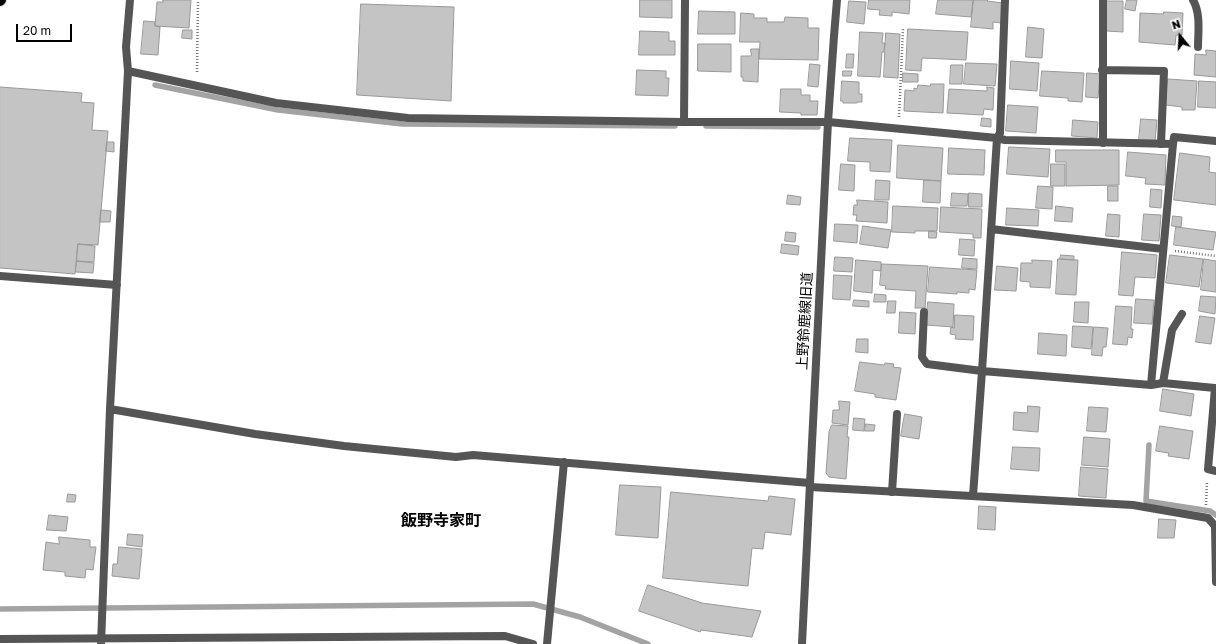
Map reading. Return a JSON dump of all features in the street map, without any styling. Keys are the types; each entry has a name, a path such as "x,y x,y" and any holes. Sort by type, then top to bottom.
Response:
{"street":[{"path":"101,641 110,409 128,72 126,47 130,0"},
{"path":"684,122 685,0"},
{"name":"上野鈴鹿線旧道","path":"802,644 828,122 837,0"},
{"path":"973,496 997,138 1000,133 1005,0"},
{"path":"1103,0 1103,143"},
{"path":"1193,0 1198,17 1198,47"},
{"path":"1102,70 1164,71 1161,144"},
{"path":"128,72 276,103 408,118 684,122 828,122 1005,140 1173,144"},
{"path":"1151,385 1174,137 1216,140"},
{"path":"991,229 1163,249"},
{"path":"0,276 117,285"},
{"path":"924,312 922,357 927,364 982,371 1151,385 1163,383 1215,388 1212,470"},
{"path":"1163,383 1172,330 1182,314"},
{"path":"110,409 255,434 344,446 456,457 473,455 564,462 892,492 1133,505 1208,518 1214,526 1216,582"},
{"path":"892,492 898,414"},
{"path":"547,644 564,462"},
{"path":"0,639 101,641 505,636 533,644"}],"path":[{"path":"197,86 198,0"},
{"path":"898,128 903,29"},
{"path":"1163,249 1216,256"},
{"path":"1206,506 1212,470"}],"building":[{"path":"163,0 191,0 189,28 155,26 157,2 163,2"},
{"path":"640,0 672,0 672,18 640,17"},
{"path":"869,0 910,0 909,14 892,12 892,16 879,15 880,10 868,9"},
{"path":"938,0 973,0 971,17 936,14"},
{"path":"974,0 988,0 987,1 1003,3 1001,23 993,22 993,29 971,27"},
{"path":"1127,0 1137,0 1135,11 1125,9"},
{"path":"849,1 866,2 864,24 847,22"},
{"path":"1106,1 1123,1 1123,32 1106,31"},
{"path":"361,4 454,7 451,101 357,95"},
{"path":"699,11 735,12 735,34 698,34"},
{"path":"1164,12 1183,13 1182,35 1176,35 1175,45 1139,42 1140,13 1163,14"},
{"path":"741,13 754,14 754,18 767,18 767,22 784,22 785,17 808,18 808,28 819,28 818,60 759,59 760,42 740,42"},
{"path":"144,21 155,22 155,26 160,27 158,55 141,54"},
{"path":"1028,27 1044,29 1042,58 1026,57"},
{"path":"908,29 968,32 966,60 922,58 921,71 906,70"},
{"path":"183,30 192,30 192,39 182,38"},
{"path":"640,31 669,32 669,41 675,41 675,55 639,55"},
{"path":"860,32 883,33 882,43 885,43 884,52 882,52 880,77 858,76"},
{"path":"886,33 900,34 898,78 884,77"},
{"path":"698,44 731,44 731,72 698,71"},
{"path":"751,49 759,49 758,82 743,81 743,77 741,77 741,56 751,56"},
{"path":"1206,50 1216,51 1216,77 1194,75 1195,54 1206,55"},
{"path":"847,54 854,54 853,68 846,68"},
{"path":"1011,61 1039,63 1037,91 1010,89"},
{"path":"966,63 997,64 995,86 964,84"},
{"path":"810,64 820,65 818,87 808,86"},
{"path":"951,65 963,65 962,84 950,84"},
{"path":"637,70 666,71 666,78 669,78 668,96 636,95"},
{"path":"843,71 852,71 851,76 843,76"},
{"path":"1042,71 1084,73 1082,102 1068,101 1068,98 1040,96"},
{"path":"903,73 918,74 918,82 903,82"},
{"path":"1087,73 1100,74 1098,98 1086,97"},
{"path":"1168,79 1197,81 1195,110 1182,110 1182,107 1166,105"},
{"path":"842,81 859,82 859,94 862,94 862,102 843,103 843,101 841,101"},
{"path":"1199,81 1216,82 1216,108 1198,107"},
{"path":"931,84 944,84 943,113 904,111 905,90 914,91 914,88 917,89 918,85 930,86"},
{"path":"0,87 82,93 81,102 94,103 92,130 108,131 98,245 78,244 75,274 0,268"},
{"path":"987,87 994,88 993,110 984,109 983,115 947,113 949,89 987,91"},
{"path":"781,89 801,89 801,95 810,95 810,101 818,101 817,115 801,115 801,113 780,112"},
{"path":"1008,105 1038,107 1036,133 1006,131"},
{"path":"982,118 991,119 991,127 981,126"},
{"path":"1141,119 1157,120 1155,141 1139,140"},
{"path":"1073,120 1098,122 1097,138 1072,136"},
{"path":"850,138 892,140 890,172 870,171 870,162 848,161"},
{"path":"107,142 114,142 114,152 106,151"},
{"path":"898,145 943,148 941,181 897,178"},
{"path":"1009,147 1050,149 1048,177 1007,174"},
{"path":"949,148 985,150 984,175 948,174"},
{"path":"1056,150 1119,150 1119,185 1066,186 1066,162 1056,162"},
{"path":"1128,152 1166,155 1165,185 1145,184 1146,178 1126,176"},
{"path":"1180,153 1210,157 1209,172 1216,173 1216,205 1174,200"},
{"path":"841,164 855,165 854,191 839,190"},
{"path":"1051,164 1065,164 1065,186 1051,186"},
{"path":"876,180 890,181 889,200 875,200"},
{"path":"924,180 941,181 940,203 923,202"},
{"path":"1038,186 1053,187 1052,209 1036,208"},
{"path":"1108,186 1118,186 1118,201 1108,201"},
{"path":"1151,189 1162,190 1161,208 1150,207"},
{"path":"952,193 968,194 967,206 951,206"},
{"path":"969,193 982,194 982,207 969,207"},
{"path":"788,195 801,197 800,205 787,204"},
{"path":"857,200 888,202 887,223 856,221 857,215 853,215 854,205 857,205"},
{"path":"893,206 938,208 937,231 915,231 915,233 892,232"},
{"path":"1056,206 1073,208 1072,222 1055,221"},
{"path":"941,207 982,209 981,238 973,238 973,234 940,232"},
{"path":"1007,208 1039,210 1038,226 1006,225"},
{"path":"101,210 111,211 110,222 100,222"},
{"path":"1108,214 1120,215 1119,237 1106,236"},
{"path":"1144,214 1161,215 1159,241 1142,240"},
{"path":"1173,216 1182,217 1181,227 1172,226"},
{"path":"835,224 858,225 857,243 834,241"},
{"path":"863,226 891,230 888,248 860,244"},
{"path":"1176,227 1216,232 1213,250 1174,245"},
{"path":"929,231 937,232 936,238 929,238"},
{"path":"786,232 796,233 795,242 785,241"},
{"path":"960,239 975,240 974,256 959,255"},
{"path":"78,244 95,246 94,262 77,261"},
{"path":"782,244 799,246 798,255 781,253"},
{"path":"1122,252 1157,255 1155,278 1135,277 1133,296 1119,295"},
{"path":"1061,255 1074,256 1074,260 1060,259"},
{"path":"1170,255 1203,259 1199,287 1166,283"},
{"path":"835,257 853,258 852,272 834,271"},
{"path":"963,258 977,259 977,269 962,268"},
{"path":"1058,259 1078,260 1076,295 1056,294"},
{"path":"1204,259 1216,261 1216,292 1201,290"},
{"path":"856,260 881,262 881,271 873,270 872,293 854,291"},
{"path":"1032,260 1052,261 1050,288 1030,287 1030,282 1020,281 1021,263 1032,263"},
{"path":"77,261 94,263 93,273 76,272"},
{"path":"882,264 928,266 925,308 915,308 916,291 885,289 886,286 880,285"},
{"path":"997,266 1018,268 1016,291 995,290"},
{"path":"930,267 977,270 975,290 969,289 969,293 957,292 957,294 928,292"},
{"path":"834,275 852,276 850,300 833,299"},
{"path":"875,294 886,295 886,302 874,302"},
{"path":"1201,296 1216,297 1215,314 1199,311"},
{"path":"1136,299 1154,300 1152,324 1134,323"},
{"path":"854,300 869,301 869,307 853,306"},
{"path":"888,301 896,301 895,313 887,313"},
{"path":"928,302 954,304 953,327 926,325"},
{"path":"1075,302 1089,302 1088,323 1074,322"},
{"path":"1116,306 1132,307 1132,338 1128,337 1127,345 1113,344"},
{"path":"900,312 916,313 915,334 899,333"},
{"path":"955,315 974,316 973,340 955,339 956,335 950,334 951,327 954,328"},
{"path":"1200,316 1215,318 1211,344 1196,342"},
{"path":"1073,326 1093,327 1091,349 1072,347"},
{"path":"1094,327 1108,328 1106,347 1103,347 1102,356 1092,355"},
{"path":"1039,333 1067,335 1066,356 1038,354"},
{"path":"857,339 868,339 868,353 856,352"},
{"path":"860,362 884,365 885,363 894,364 893,367 901,368 896,400 875,397 875,394 855,391"},
{"path":"1163,389 1194,394 1191,416 1160,411"},
{"path":"839,401 850,402 848,425 832,423 833,410 839,410"},
{"path":"1028,406 1040,407 1038,432 1013,430 1014,412 1027,413"},
{"path":"1089,407 1108,408 1106,432 1087,431"},
{"path":"905,414 922,417 919,439 901,436"},
{"path":"854,418 865,419 864,431 853,430"},
{"path":"866,424 875,425 874,431 865,431"},
{"path":"832,425 848,426 847,437 849,437 846,479 829,477 826,473 829,432"},
{"path":"1160,426 1193,431 1189,459 1168,456 1169,453 1156,451"},
{"path":"1084,437 1110,439 1108,467 1082,465"},
{"path":"1013,447 1040,448 1039,471 1011,469"},
{"path":"1081,467 1108,469 1106,498 1079,496"},
{"path":"620,485 661,487 658,538 616,535"},
{"path":"671,492 768,501 769,496 795,499 791,535 765,532 763,549 752,548 748,586 663,578"},
{"path":"68,494 76,495 75,502 67,502"},
{"path":"979,506 996,507 995,530 978,529"},
{"path":"49,515 68,517 66,531 47,530"},
{"path":"1159,519 1176,520 1174,538 1158,538"},
{"path":"128,534 143,535 142,547 127,545"},
{"path":"59,537 90,540 90,547 96,547 93,570 86,569 85,578 65,576 65,572 43,570 46,542 59,544"},
{"path":"119,547 142,549 139,579 112,576 113,564 117,564"},
{"path":"648,585 702,603 761,611 752,637 701,630 700,632 639,611"}],"waterway":[{"path":"155,85 278,110 402,124 675,126"},
{"path":"706,126 818,127"},
{"path":"1149,445 1146,501 1210,511 1216,515"},
{"path":"0,609 533,604 580,617 648,644"}],"district":[{"name":"飯野寺家町","path":"441,521"}]}
